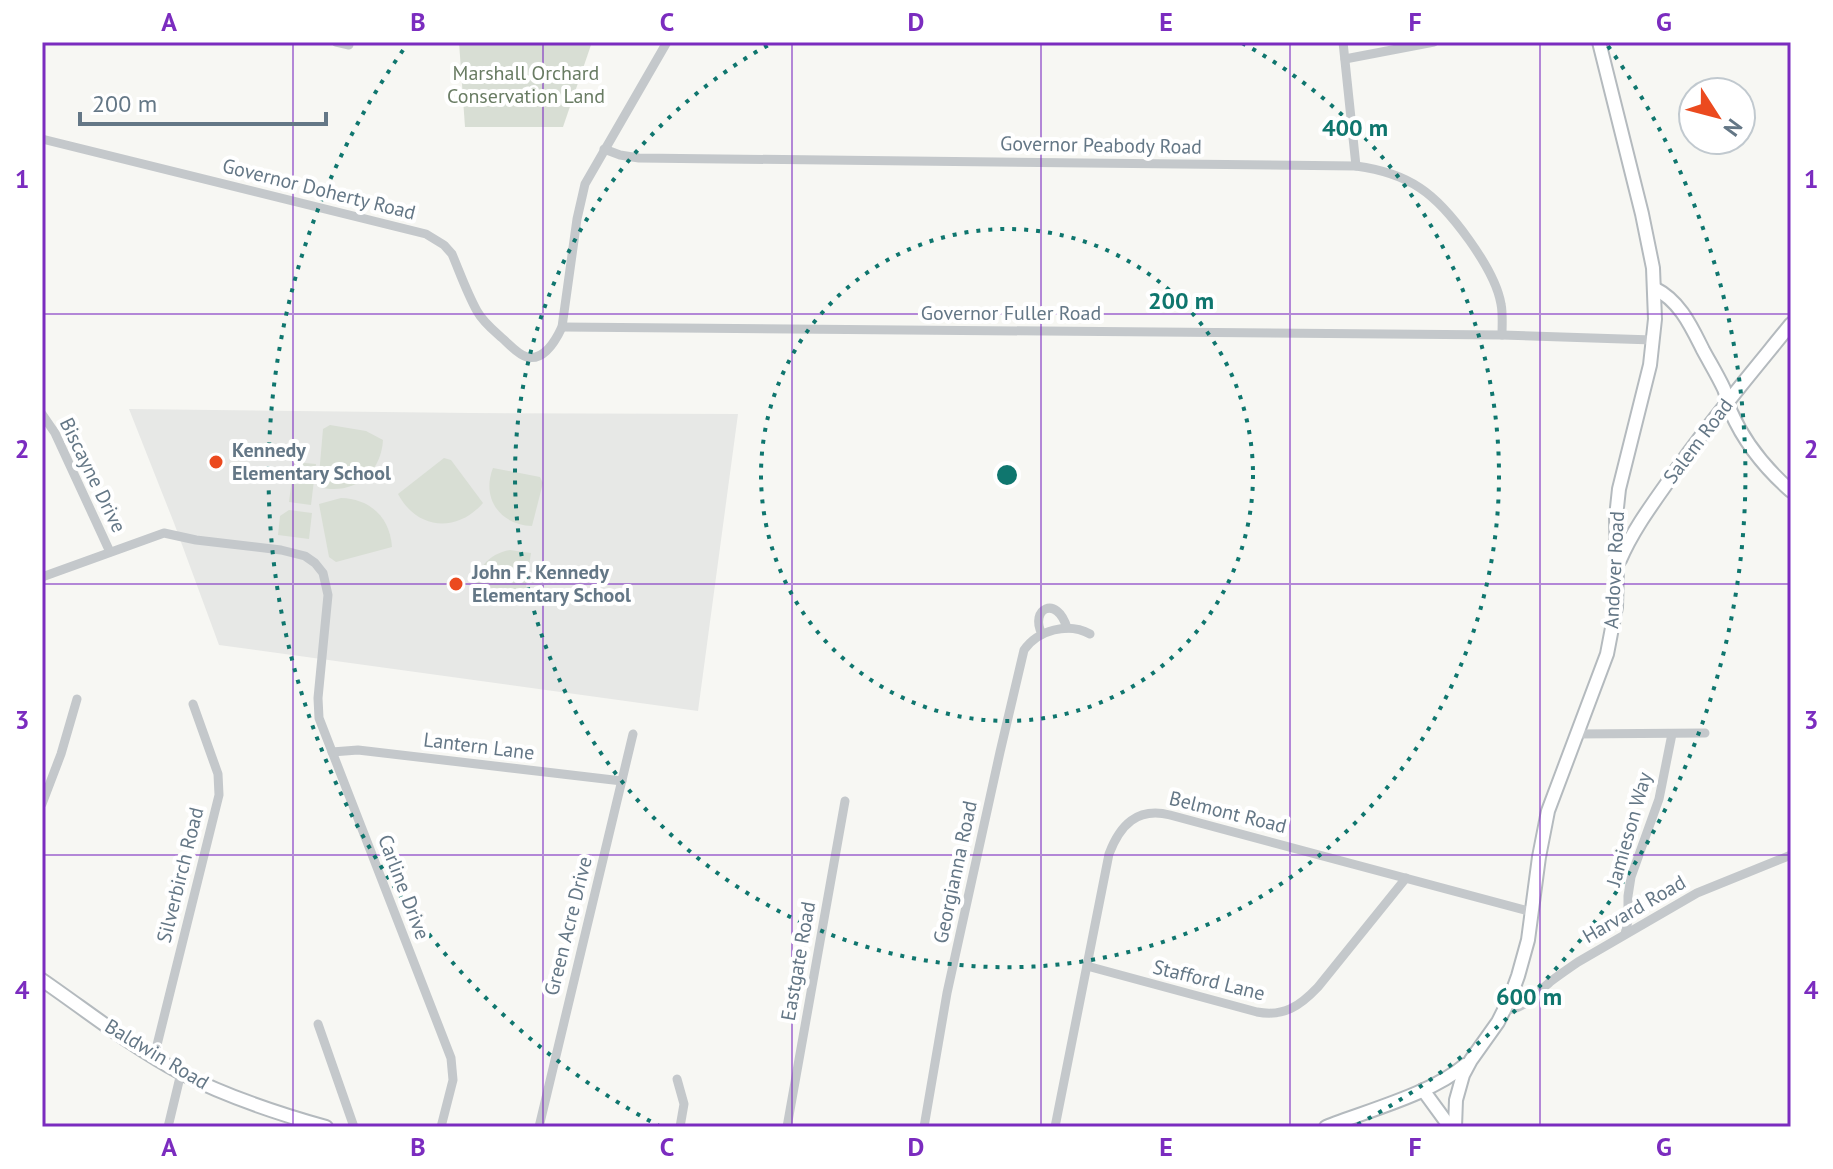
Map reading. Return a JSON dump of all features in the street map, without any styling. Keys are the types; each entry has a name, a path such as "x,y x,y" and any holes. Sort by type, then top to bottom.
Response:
{"main road":[{"name":"Andover Road","path":"1452,1127 1458,1092 1471,1060 1505,1010 1518,976 1525,953 1548,811 1607,654 1616,607 1617,503 1621,475 1647,378 1653,340 1653,268 1599,42"},
{"path":"1654,288 1677,305 1689,322 1751,449 1791,491"},
{"name":"Salem Road","path":"1617,567 1635,529 1677,468 1791,324"},
{"path":"1616,530 1635,529"},
{"name":"Baldwin Road","path":"42,980 181,1073 282,1115 326,1127"},
{"path":"1328,1127 1423,1090 1453,1075 1471,1060"},
{"path":"1423,1090 1452,1127"}],"street":[{"path":"336,42 349,45"},
{"path":"562,327 581,195 590,173 667,42"},
{"path":"1343,42 1356,166"},
{"path":"1345,59 1434,42"},
{"name":"Governor Doherty Road","path":"42,139 426,234 452,254 481,318 523,356 529,358 546,350 556,341 562,327"},
{"name":"Governor Peabody Road","path":"604,149 639,158 1356,166 1410,182 1422,189 1450,217 1491,275 1501,305 1502,335"},
{"name":"Governor Fuller Road","path":"562,327 1502,335 1653,340"},
{"name":"Biscayne Drive","path":"42,414 55,433 110,552"},
{"name":"Carline Drive","path":"42,577 166,533 196,540 281,550 305,556 318,567 327,585 329,602 317,706 321,724 451,1058 453,1080 441,1127"},
{"name":"Georgianna Road","path":"1042,634 1038,620 1046,608 1060,611 1067,628"},
{"name":"Georgianna Road","path":"924,1127 947,993 1024,650 1035,637 1042,634 1067,628 1090,634"},
{"path":"42,804 77,699"},
{"name":"Silverbirch Road","path":"154,1057 219,795 218,774 193,704"},
{"path":"1576,734 1705,733"},
{"name":"Green Acre Drive","path":"539,1127 633,734"},
{"name":"Jamieson Way","path":"1625,934 1631,877 1655,811 1672,734"},
{"name":"Lantern Lane","path":"332,752 358,750 622,781"},
{"name":"Eastgate Road","path":"787,1127 845,801"},
{"name":"Belmont Road","path":"1055,1127 1106,867 1120,830 1132,819 1162,813 1532,912"},
{"name":"Harvard Road","path":"1505,1010 1523,1006 1560,975 1706,889 1791,855"},
{"name":"Stafford Lane","path":"1087,966 1257,1012 1284,1012 1304,1001 1318,987 1406,878"},
{"path":"318,1024 354,1127"},
{"path":"168,1127 181,1073"},
{"path":"677,1079 684,1104 680,1127"}],"shaded area":[{"name":"John F. Kennedy Elementary School","path":"129,409 738,414 698,711 219,645"}],"green space":[{"name":"Marshall Orchard Conservation Land","path":"459,42 592,42 563,127 465,127"},
{"path":"330,425 366,431 383,440 371,473 353,485 330,489 318,487 323,429"},
{"path":"444,458 451,460 483,503 473,513 450,523 426,521 406,506 398,494"},
{"path":"294,462 316,464 311,505 289,502"},
{"path":"493,468 540,477 543,483 532,526 511,521 496,508 490,490"},
{"path":"341,498 361,502 377,512 387,527 392,547 336,562 329,557 319,504"},
{"path":"289,510 312,513 309,539 278,535 280,516"},
{"path":"510,550 531,553 524,600 518,603 475,595 477,578 484,565 495,555"}],"place":[{"name":"Kennedy Elementary School","path":"216,462"},
{"name":"John F. Kennedy Elementary School","path":"456,584"}]}
